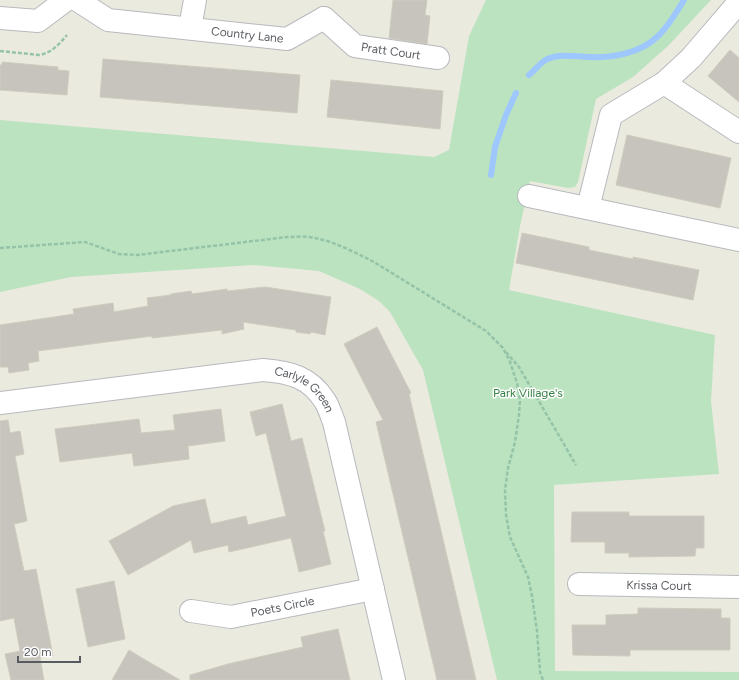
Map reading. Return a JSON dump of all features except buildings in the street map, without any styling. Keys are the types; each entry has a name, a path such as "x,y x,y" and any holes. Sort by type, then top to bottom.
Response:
{"street":[{"path":"0,18 38,21 66,0"},
{"name":"Country Lane","path":"77,0 108,20 287,39 328,9"},
{"path":"190,28 195,0"},
{"path":"588,208 610,115 664,83 691,58 739,2"},
{"name":"Pratt Court","path":"328,9 355,46 438,58"},
{"path":"664,83 739,132"},
{"path":"529,196 739,240"},
{"name":"Carlyle Green","path":"0,403 264,370 284,372 300,377 316,389 326,402 334,422 394,680"},
{"name":"Krissa Court","path":"579,584 739,586"},
{"name":"Poets Circle","path":"191,611 231,617 373,589"}],"path":[{"path":"0,51 40,55 45,54 59,44 67,35"},
{"path":"0,248 85,242 119,254 137,255 287,237 310,237 348,249 374,262 486,331 503,348 519,368 576,465"},
{"path":"503,348 517,382 520,399 515,442 508,468 505,490 506,515 510,537 528,577 537,631 540,672 544,680"}],"green space":[{"name":"Park Village's","path":"486,0 711,0 668,46 633,77 596,99 578,182 575,187 568,188 530,181 520,226 509,290 715,335 711,401 719,474 554,485 555,671 739,672 739,680 497,680 423,370 390,312 379,301 360,289 319,271 253,265 71,277 0,292 0,120 434,157 449,150 469,36"}],"waterway":[{"path":"529,75 544,61 552,57 608,57 634,51 643,47 665,29 684,0"},
{"path":"491,175 495,147 506,115 516,93"}]}
